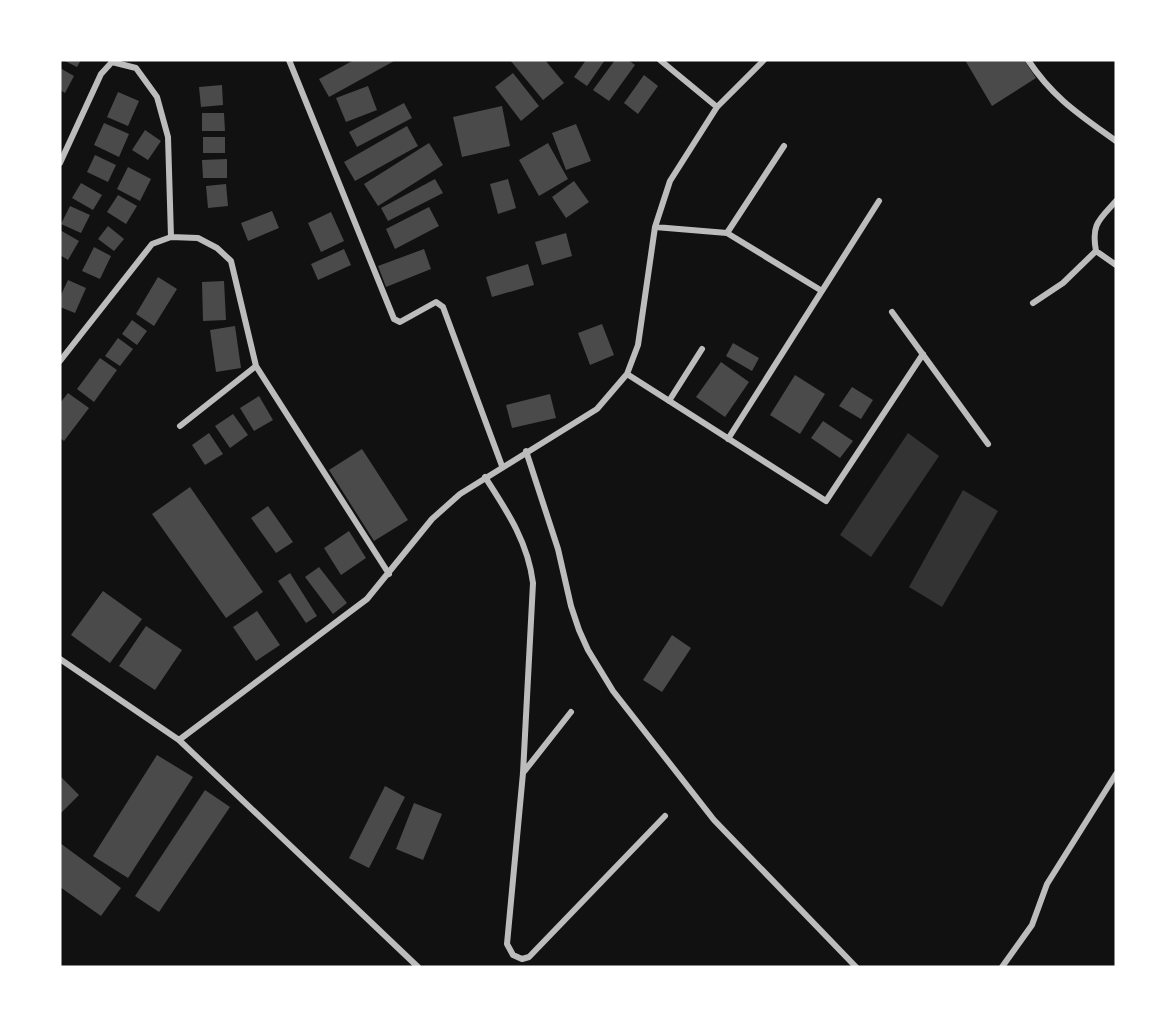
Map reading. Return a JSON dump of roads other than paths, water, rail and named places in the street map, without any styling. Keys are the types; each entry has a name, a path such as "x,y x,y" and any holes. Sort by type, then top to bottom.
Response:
{"street":[{"path":"289,60 394,319 400,322 436,302 443,307 502,466"},
{"path":"660,60 717,107"},
{"path":"179,740 367,599 432,519 485,477 597,409 627,374 638,345 655,226 670,181 717,107 764,60"},
{"path":"1028,60 1046,86 1060,100 1116,141"},
{"path":"60,164 101,74 112,62 124,62 136,68 157,98 168,137 171,237"},
{"path":"727,233 784,146"},
{"path":"728,439 879,201"},
{"path":"1116,201 1093,229 1096,251 1116,265"},
{"path":"655,226 727,233 822,291"},
{"path":"60,361 152,244 171,237 198,238 218,248 231,261 256,366 389,574"},
{"path":"1033,303 1063,283 1096,251"},
{"path":"892,312 988,444"},
{"path":"669,401 702,349"},
{"path":"627,374 826,501 923,354"},
{"path":"180,426 256,366"},
{"path":"526,451 558,549 579,630 588,650 614,692 714,820 856,967"},
{"path":"485,477 514,523 531,563 533,609 523,773 507,944 513,955 522,959 529,957 665,816"},
{"path":"60,659 179,740 418,967"},
{"path":"523,773 571,712"},
{"path":"1002,967 1032,925 1047,884 1116,774"}]}
